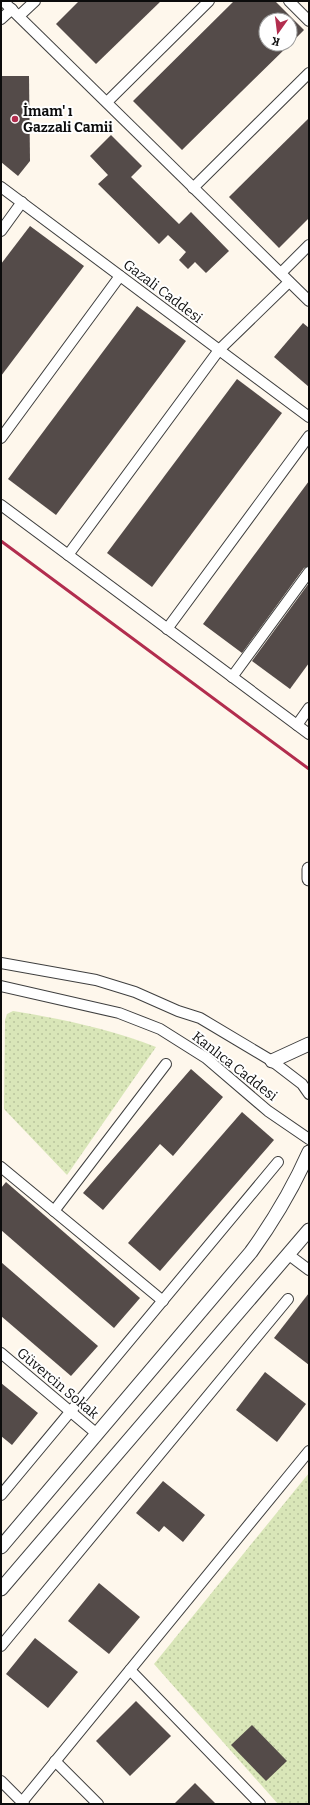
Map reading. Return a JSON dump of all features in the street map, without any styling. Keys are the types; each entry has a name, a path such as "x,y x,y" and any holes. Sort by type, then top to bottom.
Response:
{"street":[{"path":"3,1 309,301"},
{"path":"1,19 16,13 35,1"},
{"path":"106,102 209,1"},
{"path":"289,1 309,21"},
{"path":"193,188 309,73"},
{"name":"Gazali Caddesi","path":"1,187 309,417"},
{"path":"1,231 22,202"},
{"path":"281,273 309,245"},
{"path":"1,438 120,276"},
{"path":"68,555 219,350 289,282"},
{"path":"167,629 309,436"},
{"path":"1,505 309,734"},
{"path":"232,677 309,572"},
{"path":"297,725 309,708"},
{"path":"309,869 309,879"},
{"name":"Kanlıca Caddesi","path":"1,963 72,974 96,980 135,992 178,1011 200,1018 272,1061 302,1084 309,1094"},
{"name":"Kanlıca Caddesi","path":"1,986 119,1013 160,1029 206,1058 268,1111 309,1139"},
{"path":"272,1061 309,1044"},
{"path":"54,1211 166,1064"},
{"path":"1,1547 251,1252 272,1223 289,1194 309,1152"},
{"path":"1,1495 278,1162"},
{"path":"1,1167 163,1301"},
{"path":"1,1589 309,1230"},
{"path":"289,1255 309,1270"},
{"path":"1,1646 288,1299"},
{"name":"Güvercin Sokak","path":"1,1353 97,1434"},
{"path":"1,1781 23,1803 55,1761 307,1456"},
{"path":"130,1670 260,1804"},
{"path":"55,1761 98,1804"}],"green space":[{"path":"13,1011 86,1025 156,1047 67,1175 4,1109 5,1020 7,1014"},
{"path":"309,1473 309,1804 278,1804 154,1664"}],"building":[{"path":"79,1 161,1 96,64 56,24"},
{"path":"234,1 275,1 286,12 258,12 258,52 282,52 182,150 133,101"},
{"path":"298,24 304,30 298,36"},
{"name":"İmam' ı Gazzali Camii","path":"1,76 29,76 30,161 18,176 1,162"},
{"path":"309,118 309,218 279,248 229,197"},
{"path":"111,135 142,166 131,177 179,224 191,212 229,251 206,273 195,262 188,269 179,260 186,252 168,235 159,244 98,184 108,175 90,156"},
{"path":"30,226 84,266 1,376 1,264"},
{"path":"137,306 186,341 56,515 8,479"},
{"path":"303,323 309,328 309,387 274,357"},
{"path":"237,379 282,413 152,587 107,553"},
{"path":"309,481 309,566 304,568 242,653 203,624"},
{"path":"309,583 309,663 290,689 252,661"},
{"path":"191,1069 223,1097 173,1156 160,1144 103,1210 83,1193"},
{"path":"242,1112 274,1140 160,1271 128,1243"},
{"path":"6,1182 140,1298 114,1328 1,1230 1,1188"},
{"path":"1,1262 98,1346 71,1376 1,1316"},
{"path":"309,1293 309,1365 274,1338"},
{"path":"265,1372 306,1404 277,1442 236,1410"},
{"path":"1,1383 38,1413 12,1445 1,1436"},
{"path":"163,1481 205,1515 183,1542 164,1526 159,1532 136,1513"},
{"path":"99,1583 140,1617 109,1654 68,1621"},
{"path":"35,1638 78,1672 48,1708 6,1674"},
{"path":"136,1701 171,1736 130,1776 96,1741"},
{"path":"252,1725 287,1761 266,1781 231,1745"},
{"path":"195,1783 216,1804 174,1804"}],"railway":[{"path":"1,541 309,769"}],"place":[{"name":"İmam' ı Gazzali Camii","path":"15,119"}]}
